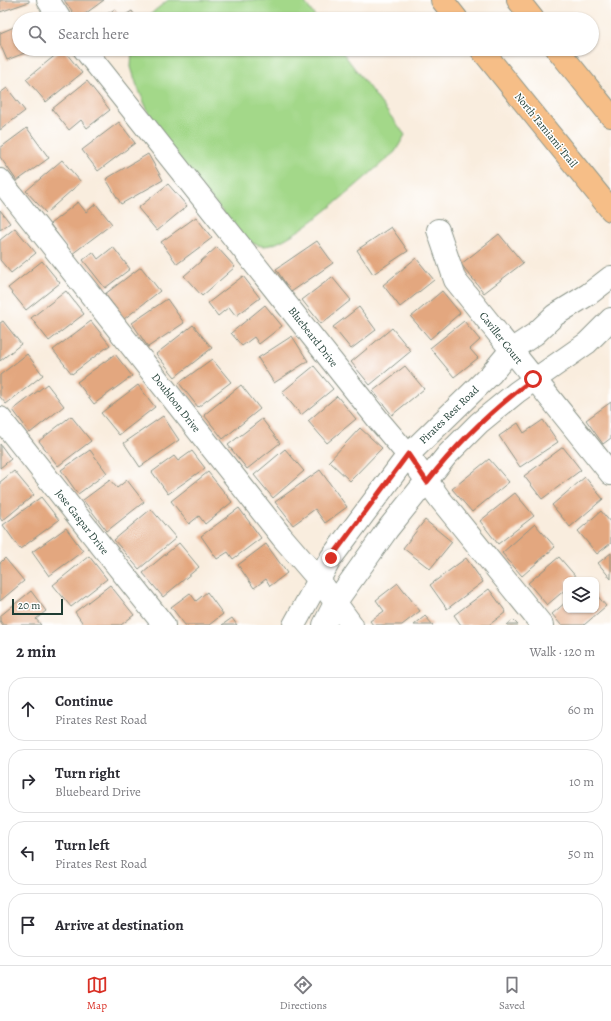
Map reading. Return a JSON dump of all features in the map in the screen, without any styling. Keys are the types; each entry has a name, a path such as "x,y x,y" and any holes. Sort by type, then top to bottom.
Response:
{"main road":[{"path":"442,0 451,12"},
{"path":"518,0 527,12"},
{"name":"North Tamiami Trail","path":"487,56 611,210"},
{"path":"563,56 611,116"}],"street":[{"path":"48,0 56,12"},
{"name":"Bluebeard Drive","path":"90,56 380,422 408,454 427,482 542,625"},
{"name":"Doubloon Drive","path":"0,180 282,537 319,580 352,625"},
{"name":"Caviller Court","path":"438,230 455,280 533,379 552,399 611,474"},
{"name":"Pirates Rest Road","path":"294,625 331,558 408,454 491,374 511,350 535,334 555,315 590,294 611,277"},
{"path":"324,625 335,603 387,530 448,455 479,423 533,379 587,343 611,319"},
{"name":"Jose Gaspar Drive","path":"0,418 164,625"}],"green space":[{"path":"168,0 303,0 312,12 153,12"},
{"path":"132,56 345,56 405,135 395,152 312,222 277,243 261,246 249,242 161,141 137,86 131,67"}],"building":[{"path":"0,0 29,0 29,2 0,12"},
{"path":"64,0 104,0 88,12 73,12"},
{"path":"12,28 12,56 17,56 7,60 0,44 0,33"},
{"path":"54,56 69,56 82,73 46,102 26,79"},
{"path":"87,81 110,110 87,128 81,120 69,130 52,109"},
{"path":"7,88 25,111 0,130 0,93"},
{"path":"119,122 135,143 98,171 82,150"},
{"path":"27,128 49,158 17,181 0,157 0,148"},
{"path":"148,154 163,180 121,204 106,179"},
{"path":"62,160 81,182 46,213 26,191"},
{"path":"168,184 187,206 157,231 138,208"},
{"path":"78,202 86,212 96,204 112,224 72,254 50,224"},
{"path":"0,210 10,223 0,230"},
{"path":"196,217 212,238 177,264 161,242"},
{"path":"391,227 408,251 373,274 357,250"},
{"path":"15,228 36,253 11,273 0,260 0,240"},
{"path":"499,234 523,263 484,293 461,264"},
{"path":"317,241 333,263 291,292 276,269"},
{"path":"113,247 130,269 105,288 83,260 93,252 98,259"},
{"path":"217,247 235,267 202,296 184,276"},
{"path":"416,258 434,280 400,307 383,285"},
{"path":"42,261 60,283 26,310 8,288"},
{"path":"141,267 160,291 124,319 105,294"},
{"path":"243,276 260,298 236,316 229,307 218,316 208,303"},
{"path":"332,277 351,300 321,324 302,300"},
{"path":"66,291 84,314 49,341 31,318"},
{"path":"442,291 460,313 430,339 411,317"},
{"path":"167,299 184,323 148,347 132,323"},
{"path":"265,305 282,326 259,344 254,337 242,346 231,333"},
{"path":"359,307 376,330 351,349 333,327"},
{"path":"3,321 21,344 0,361 0,323"},
{"path":"91,321 110,345 72,374 53,350"},
{"path":"464,321 480,340 470,349 478,358 454,377 430,348"},
{"path":"193,325 212,348 175,377 156,354"},
{"path":"392,328 411,351 370,385 351,362"},
{"path":"292,336 308,361 274,383 258,358"},
{"path":"27,354 43,375 6,404 0,397 0,375"},
{"path":"115,354 132,376 94,404 77,382"},
{"path":"212,359 231,382 198,407 179,383"},
{"path":"314,366 333,389 301,415 282,392"},
{"path":"405,366 424,389 392,415 373,391"},
{"path":"47,384 64,406 30,433 13,410"},
{"path":"138,385 155,407 119,435 101,413"},
{"path":"241,385 260,409 223,439 204,415"},
{"path":"337,396 356,419 327,443 308,421"},
{"path":"611,402 611,438 603,444 586,420"},
{"path":"71,416 91,441 58,466 39,441"},
{"path":"163,416 179,440 140,467 124,443"},
{"path":"262,419 280,443 247,469 228,445"},
{"path":"543,420 558,442 520,467 499,436 518,423 524,433"},
{"path":"360,428 382,448 350,481 329,461"},
{"path":"0,444 11,459 0,468"},
{"path":"563,447 581,470 542,499 524,476"},
{"path":"285,449 304,471 273,498 254,475"},
{"path":"90,450 107,473 78,494 61,470"},
{"path":"192,451 205,468 168,494 152,472 174,456 178,461"},
{"path":"489,459 509,482 472,512 452,489"},
{"path":"320,470 347,507 325,523 315,509 293,525 275,502"},
{"path":"14,471 34,495 2,521 0,518 0,482"},
{"path":"208,472 232,502 205,524 199,516 189,524 171,501"},
{"path":"585,477 603,499 570,527 552,505"},
{"path":"110,480 117,488 127,480 144,502 107,531 83,500"},
{"path":"515,493 534,516 498,544 480,521"},
{"path":"41,497 59,520 20,549 3,525"},
{"path":"239,508 261,538 233,559 228,552 217,559 201,536"},
{"path":"151,509 176,538 139,569 114,540"},
{"path":"601,511 611,523 611,543 597,554 578,531"},
{"path":"425,520 452,542 430,569 403,548"},
{"path":"535,524 555,547 522,576 502,553"},
{"path":"66,528 83,551 49,576 32,552"},
{"path":"179,543 199,567 163,597 143,573"},
{"path":"266,544 287,573 270,586 266,579 254,588 238,565"},
{"path":"611,553 611,579 598,563"},
{"path":"89,556 107,579 71,607 53,585"},
{"path":"559,557 576,577 563,577 563,592 547,605 528,583"},
{"path":"5,558 24,581 0,601 0,563"},
{"path":"466,558 483,582 447,609 430,585"},
{"path":"398,583 420,611 402,625 373,625 370,621 384,611 376,600"},
{"path":"110,585 134,615 121,625 84,625 75,612"},
{"path":"489,589 506,612 489,625 461,625 454,615"},
{"path":"31,591 46,611 36,619 41,625 3,625 0,621 0,616"},
{"path":"207,592 223,614 209,625 185,625 171,607 190,593 196,601"},
{"path":"599,598 606,606 599,612"},
{"path":"563,605 563,613 598,613 584,625 561,625 552,614"},
{"path":"425,616 433,625 414,625"},
{"path":"232,618 237,625 222,625"},
{"path":"513,620 518,625 507,625"}],"route":[{"path":"331,558 408,454 427,482 448,455 479,423 533,379"}]}
